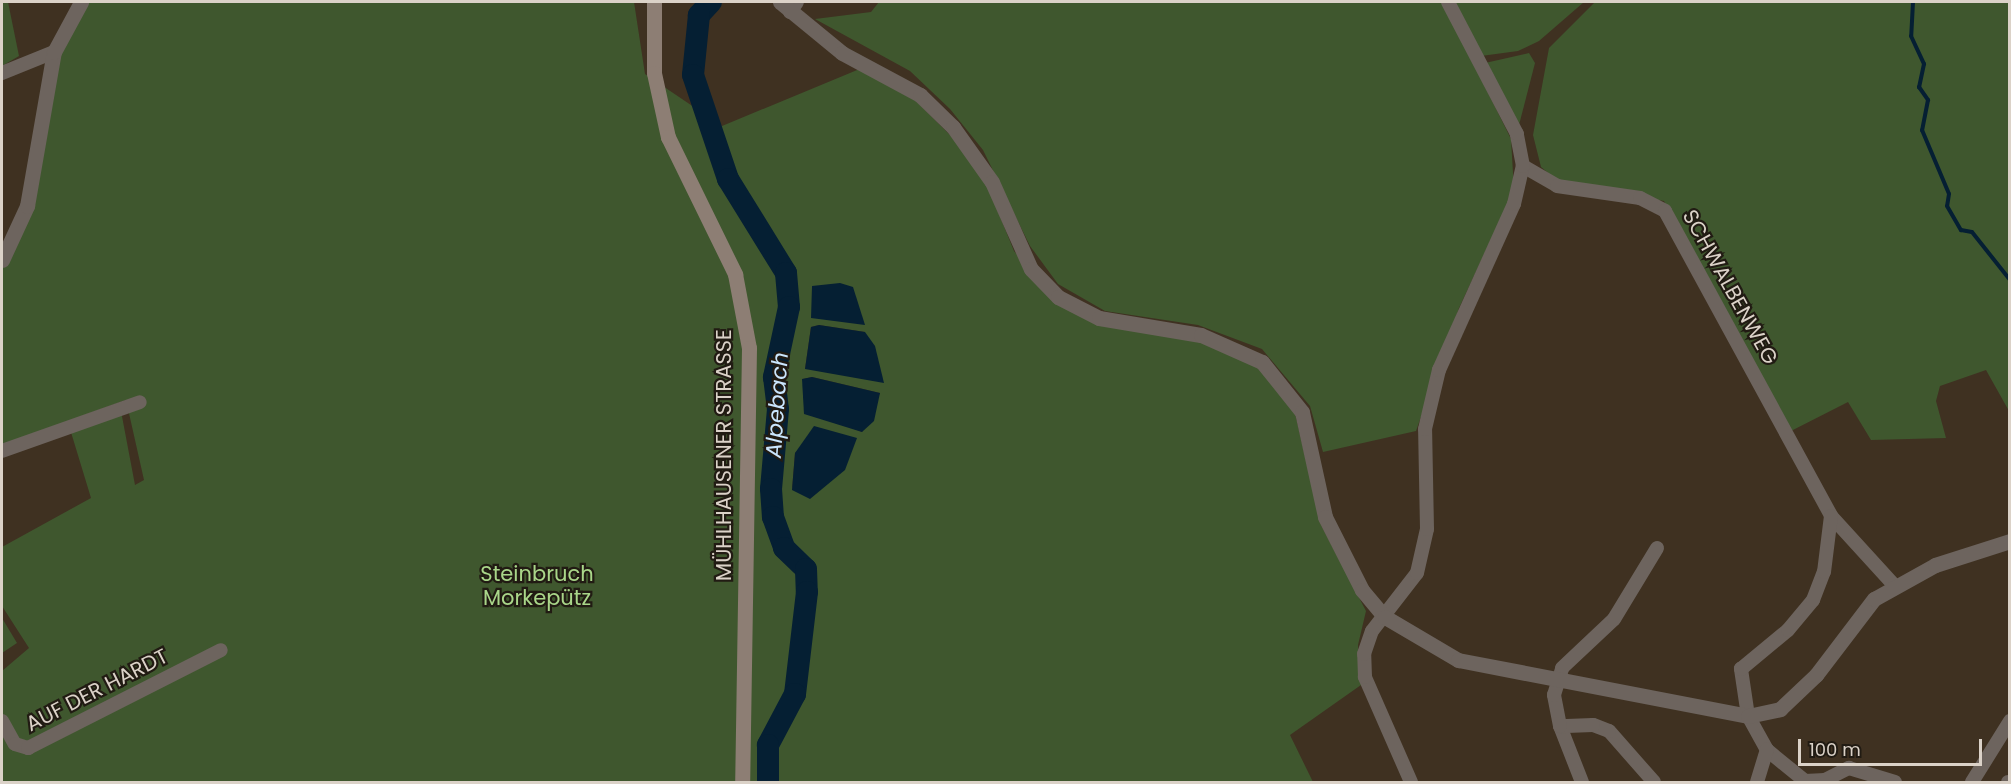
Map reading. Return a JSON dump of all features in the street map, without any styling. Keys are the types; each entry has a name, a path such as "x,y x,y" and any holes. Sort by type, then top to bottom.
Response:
{"main road":[{"name":"MÜHLHAUSENER STRASSE","path":"654,2 654,73 668,137 735,274 748,348 742,783"}],"street":[{"path":"2,260 27,206 54,52 81,2"},
{"path":"1411,783 1365,677 1372,631 1417,573 1427,529 1425,429 1439,370 1514,204 1523,166 1517,134 1448,2"},
{"path":"789,5 842,52 920,95 953,127 992,182 1031,269 1058,297 1099,318 1200,335 1262,362 1302,412 1337,550 1385,617 1458,660 1557,683 1671,697 1748,716 1780,710 1797,696 1860,613 1894,585 1935,565 2010,541"},
{"path":"2,73 54,52"},
{"name":"SCHWALBENWEG","path":"1523,166 1557,186 1640,198 1665,211 1831,516 1894,585"},
{"path":"2,451 140,402"},
{"path":"1831,516 1824,573 1813,600 1788,630 1742,669 1748,716 1767,750 1805,782 1825,780 1849,768 1895,783"},
{"path":"1582,783 1560,726 1557,683 1562,668 1628,601 1657,548"},
{"name":"AUF DER HARDT","path":"2,721 15,744 28,748 221,650"},
{"path":"1972,783 2010,721"},
{"path":"1560,726 1593,725 1609,730 1654,783"},
{"path":"1757,783 1767,750"}],"green space":[{"path":"2,2 8,2 19,56 2,66"},
{"name":"Steinbruch Morkepütz","path":"89,2 634,2 645,74 722,126 862,68 916,101 965,150 990,192 1014,251 1057,301 1199,340 1258,364 1295,413 1321,525 1366,611 1358,645 1361,685 1290,735 1313,782 2,782 2,671 29,648 2,606 2,547 91,498 70,429 121,411 135,485 144,480 126,400 2,445 2,270 34,205 61,51","holes":["819,325 865,332 805,369 811,327","812,377 880,393 862,432 833,421 803,379","806,442 792,490 795,453"]},
{"path":"879,2 1443,2 1511,139 1514,190 1459,308 1416,431 1323,452 1310,406 1262,349 1198,325 1105,311 1058,284 1030,246 983,150 950,109 910,71 815,19 871,12"},
{"path":"1452,2 1584,2 1539,41 1518,51 1481,56"},
{"path":"1595,2 2009,2 2009,411 1986,370 1940,386 1936,401 1946,438 1871,440 1848,402 1789,432 1664,201 1559,182 1541,167 1533,135 1549,48"},
{"path":"1529,53 1535,63 1519,125 1485,63"},
{"path":"2,618 17,643 2,653"}],"water":[{"path":"840,283 853,287 865,325 811,318 812,286"},
{"path":"819,325 865,332 875,346 884,383 805,369 811,327"},
{"path":"812,377 880,393 874,421 862,432 804,414 802,379"},
{"path":"814,426 857,438 845,470 810,499 792,490 795,453"}],"waterway":[{"name":"Alpebach","path":"711,2 699,15 693,75 728,179 786,273 789,307 774,377 778,409 771,489 773,517 784,548 806,569 807,592 795,694 768,745 768,782"},
{"path":"1913,2 1911,36 1924,64 1919,87 1928,100 1922,130 1949,194 1947,206 1961,230 1972,232 2010,280"}]}
